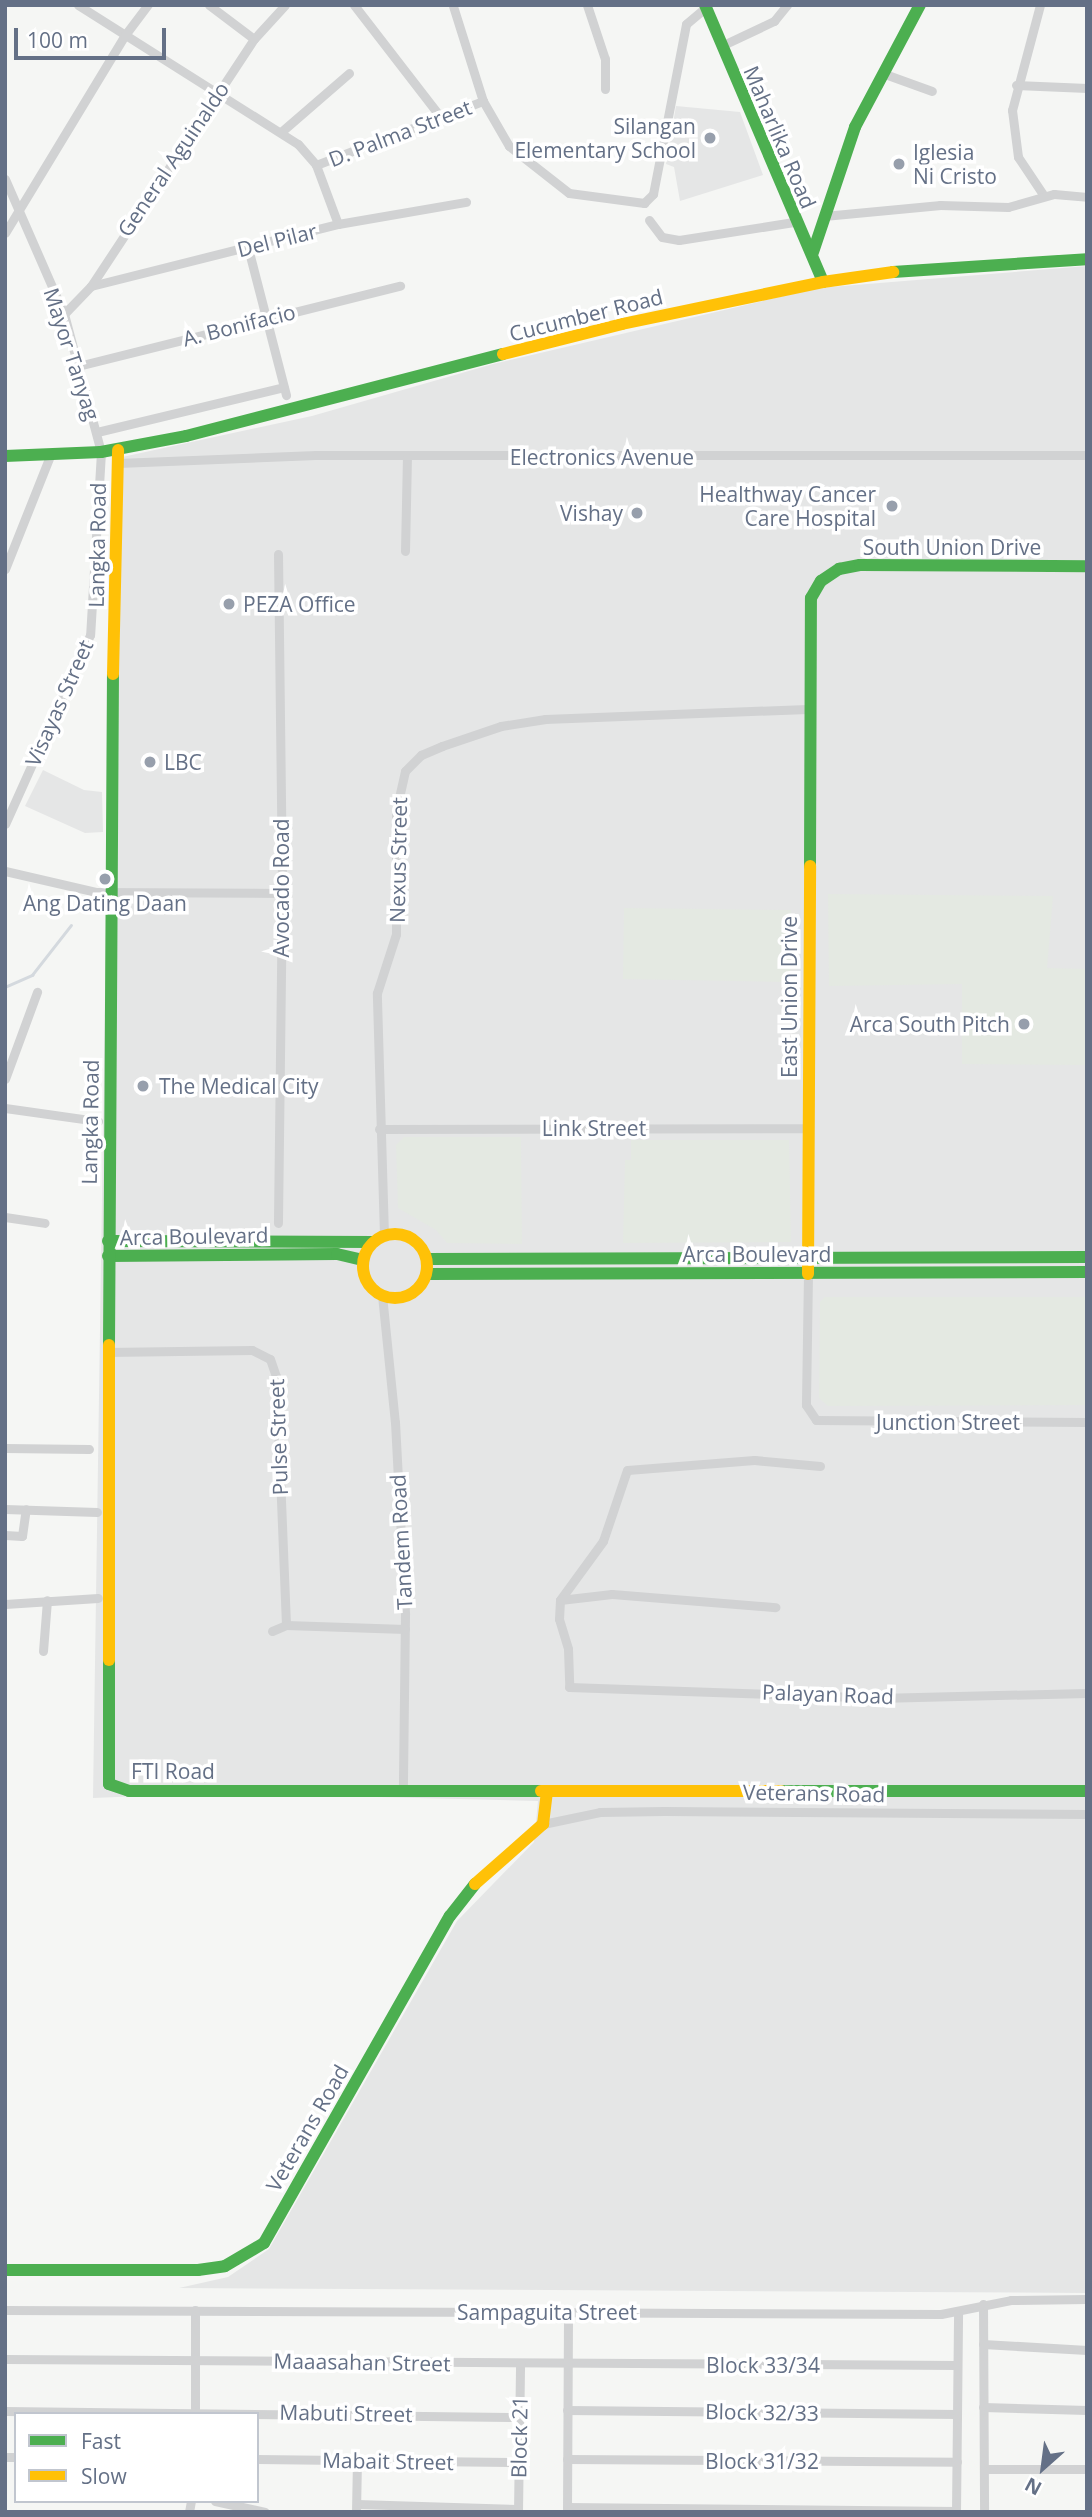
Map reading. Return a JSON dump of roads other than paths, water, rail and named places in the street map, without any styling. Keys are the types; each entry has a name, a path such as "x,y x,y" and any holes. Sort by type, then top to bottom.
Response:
{"street":[{"path":"78,5 281,132 316,165 338,224"},
{"path":"5,233 12,213 125,35 148,5"},
{"path":"209,5 254,39"},
{"name":"General Aguinaldo","path":"64,314 91,286 254,39 285,5"},
{"path":"354,5 442,119"},
{"path":"587,5 605,59 605,89"},
{"path":"721,46 774,21 787,5"},
{"path":"813,252 851,138 920,5"},
{"path":"1040,5 1016,85 1012,110 1018,157 1044,196"},
{"path":"453,6 483,101 509,146 563,191 649,201 686,24 705,6"},
{"name":"Maharlika Road","path":"705,6 794,222 813,252 823,282"},
{"path":"281,132 349,73"},
{"path":"882,74 932,91"},
{"path":"1016,85 1087,88"},
{"name":"D. Palma Street","path":"316,165 442,119 483,101"},
{"name":"Mayor Tanyag","path":"5,179 12,213 64,314 101,452"},
{"path":"824,216 940,205 1001,208 1044,196 1087,197"},
{"name":"Del Pilar","path":"91,286 338,224 466,202"},
{"path":"649,220 662,237 679,240 794,222"},
{"path":"97,432 285,391 248,248"},
{"name":"Cucumber Road","path":"5,456 101,452 118,456 622,324 823,282 870,274 1087,259"},
{"name":"A. Bonifacio","path":"78,366 400,286"},
{"name":"Visayas Street","path":"5,824 90,635 101,452"},
{"name":"Electronics Avenue","path":"118,456 316,455 407,458 1087,455"},
{"path":"5,569 50,456"},
{"name":"Langka Road","path":"107,1352 110,893 118,456"},
{"path":"405,551 407,458"},
{"name":"Avocado Road","path":"278,554 282,893 278,1223"},
{"name":"South Union Drive","path":"821,581 839,569 860,565 1087,566"},
{"name":"East Union Drive","path":"810,1416 806,1405 809,1259 808,614 821,581"},
{"name":"Nexus Street","path":"379,1239 377,993 396,934 398,790 405,771 421,755 501,726 545,719 807,709"},
{"path":"5,871 53,886 110,893 282,893"},
{"path":"5,1079 37,992"},
{"path":"5,1108 98,1122"},
{"name":"Link Street","path":"379,1129 808,1128"},
{"path":"5,1217 45,1223"},
{"path":"399,1234 413,1239 427,1259 427,1274 411,1294 382,1295 369,1284 363,1260 379,1239 399,1234"},
{"name":"Arca Boulevard","path":"108,1241 379,1239"},
{"name":"Arca Boulevard","path":"108,1256 337,1254 363,1260"},
{"name":"Arca Boulevard","path":"427,1259 1087,1257"},
{"name":"Arca Boulevard","path":"427,1274 1087,1272"},
{"name":"Tandem Road","path":"382,1295 395,1422 405,1629 403,1789"},
{"name":"Pulse Street","path":"107,1352 252,1350 270,1359 276,1376 286,1625"},
{"name":"FTI Road","path":"107,1352 109,1784 129,1791 1087,1791"},
{"name":"Junction Street","path":"810,1416 824,1422 1087,1422"},
{"path":"5,1448 89,1450"},
{"path":"560,1601 603,1541 630,1468 754,1460 820,1466"},
{"path":"5,1509 97,1512"},
{"path":"5,1535 22,1536 26,1510"},
{"path":"560,1601 612,1594 775,1607"},
{"path":"5,1604 98,1598"},
{"path":"43,1651 47,1600"},
{"name":"Palayan Road","path":"560,1601 569,1687 878,1698 1087,1693"},
{"path":"272,1631 286,1625 405,1629"},
{"path":"543,1824 547,1792"},
{"name":"Veterans Road","path":"5,2270 198,2270 225,2266 264,2243 450,1916 479,1878 543,1824 600,1812 1087,1814"},
{"name":"Sampaguita Street","path":"5,2310 958,2313 983,2304 1087,2299"},
{"path":"983,2304 984,2512"},
{"path":"195,2310 195,2412"},
{"path":"568,2313 567,2509 956,2511 958,2313"},
{"path":"983,2344 1087,2350"},
{"name":"Maaasahan Street","path":"5,2359 568,2362"},
{"name":"Block 33/34","path":"568,2362 957,2365"},
{"name":"Block 21","path":"518,2510 520,2363"},
{"path":"983,2407 1087,2410"},
{"name":"Block 32/33","path":"567,2410 957,2414"},
{"name":"Mabuti Street","path":"5,2411 195,2412"},
{"name":"Mabuti Street","path":"259,2413 519,2417"},
{"name":"Mabait Street","path":"259,2459 519,2462"},
{"name":"Block 31/32","path":"567,2459 957,2462"},
{"path":"357,2460 356,2508 518,2510"},
{"path":"984,2469 1087,2469"},
{"path":"224,2503 265,2512"}],"waterway":[{"path":"5,987 32,975 71,925"}],"place":[{"name":"Silangan Elementary School","path":"710,138"},
{"name":"Iglesia Ni Cristo","path":"899,164"},
{"name":"Healthway Cancer Care Hospital","path":"892,506"},
{"name":"Vishay","path":"637,513"},
{"name":"PEZA Office","path":"229,604"},
{"name":"LBC","path":"150,762"},
{"name":"Ang Dating Daan","path":"105,879"},
{"name":"Arca South Pitch","path":"1024,1024"},
{"name":"The Medical City","path":"143,1086"}]}
